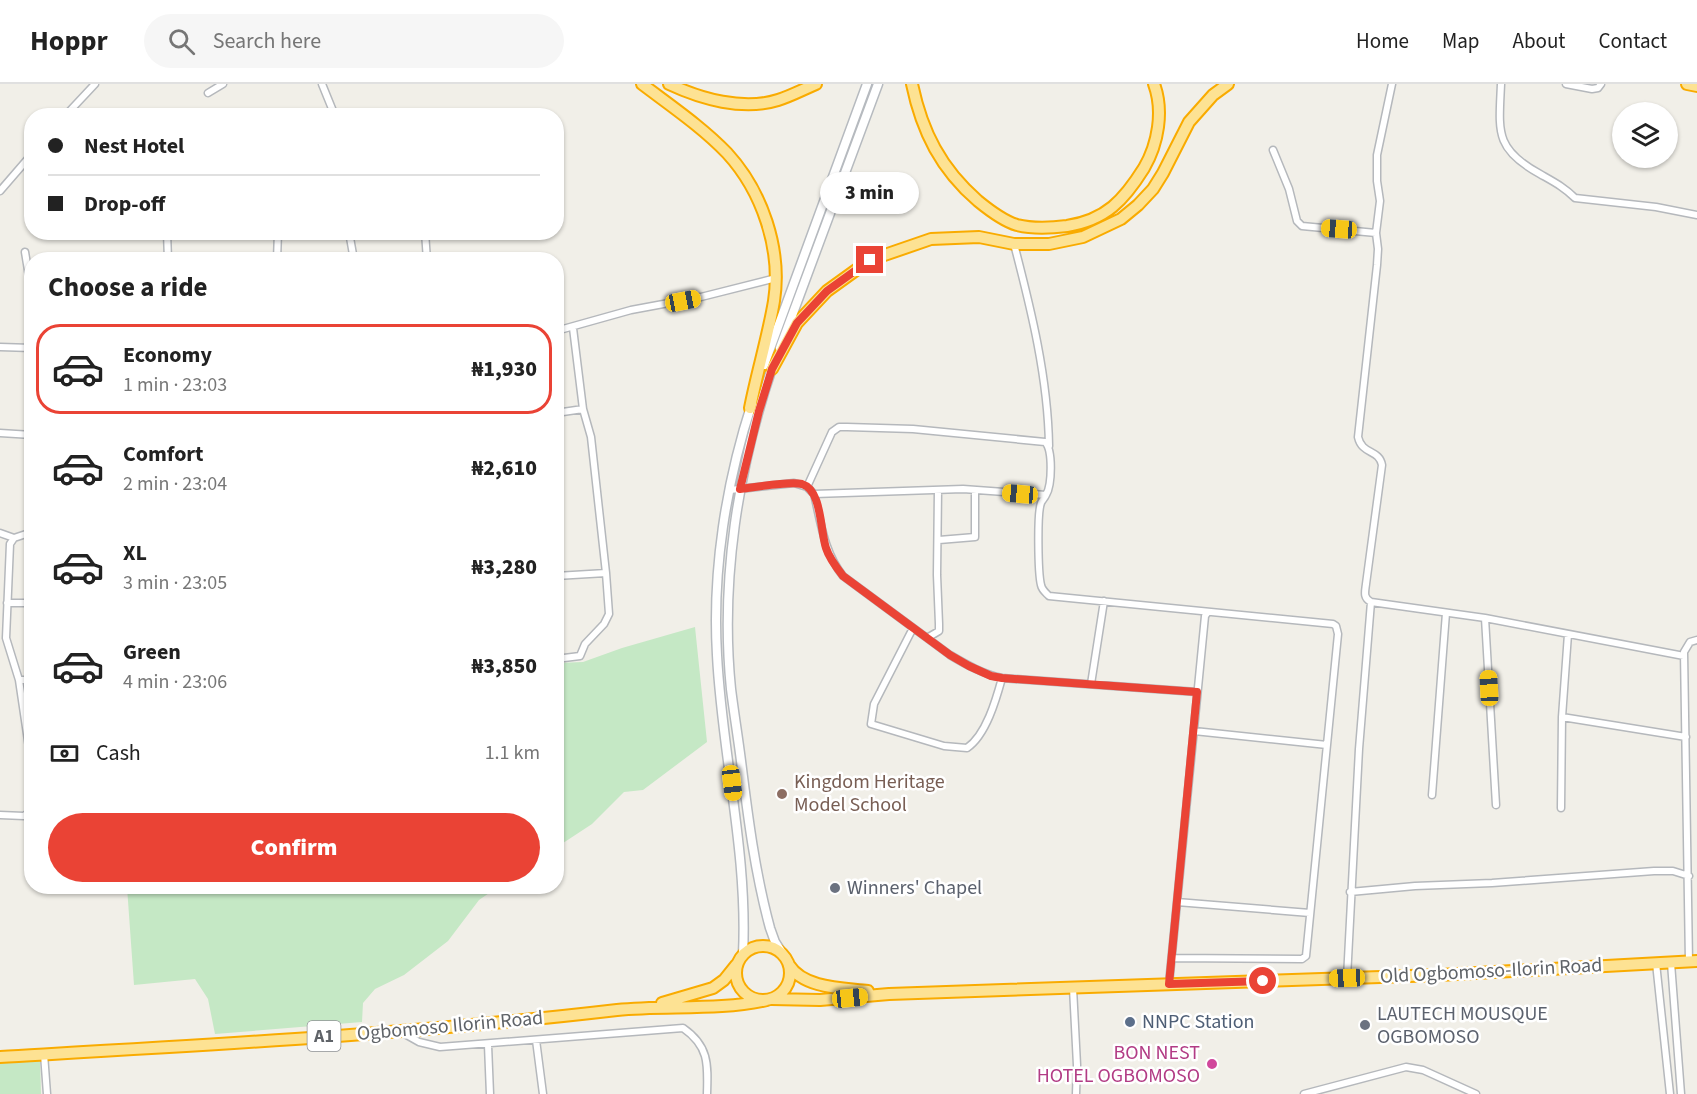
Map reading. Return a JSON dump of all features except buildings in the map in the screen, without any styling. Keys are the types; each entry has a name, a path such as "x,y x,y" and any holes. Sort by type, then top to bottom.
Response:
{"highway":[{"path":"642,84 713,140 739,167 757,198 768,226 775,257 774,301 750,408"},
{"path":"669,84 713,100 755,104 776,101 816,84"},
{"path":"912,84 919,112 936,153 958,184 985,207 1016,225 1054,228 1076,225 1094,218 1112,208 1129,193 1151,156 1156,135 1160,112 1154,84"},
{"path":"772,369 797,323 827,291 870,260 931,239 979,237 1014,244 1065,242 1092,233 1121,219 1153,189 1189,122 1213,94 1228,84"},
{"path":"1687,84 1697,86"},
{"path":"768,947 785,959 790,969 788,984 784,990 769,1000 757,1000 741,990 736,971 741,958 751,949 768,947"},
{"name":"A1","path":"648,1007 713,988 724,980 741,958"},
{"name":"A1","path":"785,959 799,976 814,982 831,987 890,994"},
{"name":"Old Ogbomoso-Ilorin Road","path":"890,994 1347,978 1693,961"},
{"name":"A1","path":"648,1007 719,1006 769,1000 820,1000 890,994"},
{"name":"Ogbomoso Ilorin Road","path":"0,1057 251,1042 502,1023 648,1007"}],"street":[{"path":"72,108 95,84"},
{"path":"208,93 223,84"},
{"path":"322,84 332,108"},
{"path":"741,958 744,889 716,638 718,578 730,490 736,459 764,366 867,84"},
{"path":"785,959 770,928 761,891 750,834 731,690 729,638 735,516 759,411 772,369 878,84"},
{"path":"1392,84 1377,155 1380,201 1376,233 1378,249 1358,437 1363,449 1377,455 1382,465 1364,595 1371,602 1485,618 1684,656"},
{"path":"1501,84 1499,128 1502,139 1507,149 1527,166 1564,186 1575,198 1656,207 1697,215"},
{"path":"1566,84 1592,89 1598,88 1601,84"},
{"path":"1273,150 1289,189 1297,221 1302,226 1376,233"},
{"path":"0,191 24,163"},
{"path":"1014,244 1044,379 1049,418 1050,487 1041,502 1039,512 1039,563 1043,591 1049,596 1333,624 1338,634 1306,956 1302,959 1172,958"},
{"path":"564,330 632,310 712,295 776,278"},
{"path":"564,659 579,656 585,644 604,624 609,614 591,437 583,409 573,328"},
{"path":"0,346 24,348"},
{"path":"564,412 583,409"},
{"path":"807,487 832,432 839,427 935,431 1044,442 1049,446"},
{"path":"0,433 24,434"},
{"path":"730,490 794,483 807,487 814,494 826,548 834,565 843,576 927,638 969,666 991,676 1197,692"},
{"path":"927,638 939,631 938,490"},
{"path":"814,494 975,490 1046,495"},
{"path":"939,540 974,539 975,490"},
{"path":"0,533 14,538"},
{"path":"24,535 14,538 10,544 3,639 19,680 24,714"},
{"path":"0,572 9,573"},
{"path":"564,576 606,573"},
{"path":"1091,684 1104,601"},
{"path":"1347,978 1359,749 1371,602"},
{"path":"7,603 24,603"},
{"path":"1169,984 1197,692 1205,616 1208,612"},
{"path":"1432,795 1446,613"},
{"path":"1485,618 1496,805"},
{"path":"913,627 874,705 870,724 944,746 967,748 979,738 1002,678"},
{"path":"1561,808 1562,717 1568,634"},
{"path":"716,638 729,638"},
{"path":"1693,961 1688,906 1684,656 1686,646 1697,640"},
{"path":"19,680 24,680"},
{"path":"1562,717 1686,737"},
{"path":"724,721 736,720"},
{"path":"1194,731 1327,745"},
{"path":"0,815 24,816"},
{"path":"1350,892 1654,871 1673,871 1689,876"},
{"path":"1177,902 1310,913"},
{"path":"1688,906 1697,906"},
{"path":"1656,963 1670,1092 1682,1094 1671,963"},
{"path":"1073,988 1077,1065 1076,1094"},
{"path":"399,1030 419,1042 441,1047 683,1028 700,1041 707,1068 707,1094"},
{"path":"536,1040 543,1094"},
{"path":"488,1045 490,1094"},
{"path":"44,1054 47,1094"},
{"path":"1304,1094 1406,1067 1424,1070 1476,1094"}],"green space":[{"path":"695,627 707,742 643,790 624,792 592,824 564,842 564,663 583,662"},
{"path":"128,894 488,894 479,900 448,941 404,975 375,989 363,1003 362,1022 215,1034 208,999 195,979 134,985"},
{"path":"40,1060 41,1094 0,1094 0,1063"}],"place":[{"name":"Kingdom Heritage Model School","path":"782,794"},
{"name":"Winners' Chapel","path":"835,888"},
{"name":"NNPC Station","path":"1130,1022"},
{"name":"LAUTECH MOUSQUE OGBOMOSO","path":"1365,1025"},
{"name":"BON NEST HOTEL OGBOMOSO","path":"1212,1064"}],"route":[{"path":"870,260 827,291 797,323 772,369 740,489 794,483 807,487 814,494 826,548 834,565 843,576 950,655 991,676 1197,692 1169,984 1263,981"}]}
